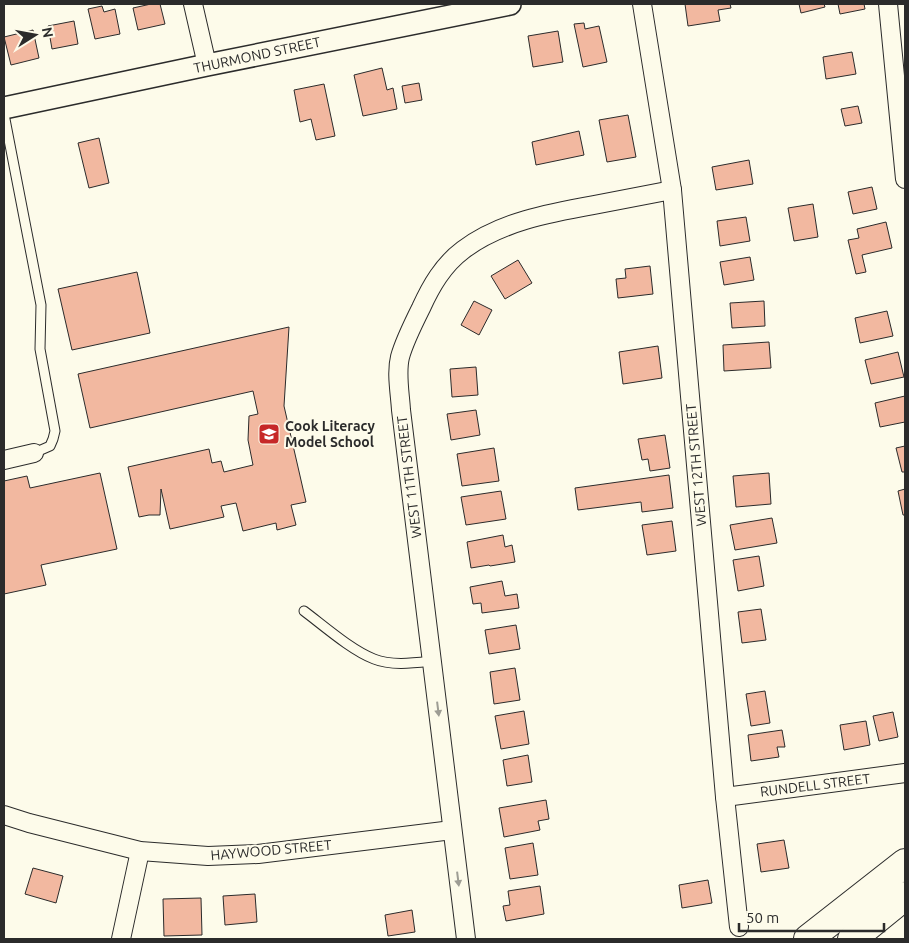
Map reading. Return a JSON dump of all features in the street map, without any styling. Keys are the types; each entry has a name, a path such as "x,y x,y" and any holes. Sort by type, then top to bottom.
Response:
{"main road":[{"path":"808,939 905,863"},
{"path":"852,939 905,896"}],"street":[{"path":"193,4 206,65"},
{"name":"THURMOND STREET","path":"4,108 510,4"},
{"name":"WEST 12TH STREET","path":"642,4 672,190 725,797 739,927"},
{"path":"888,4 905,168"},
{"name":"WEST 11TH STREET","path":"466,939 401,410 400,357 428,292 442,270 462,251 484,237 517,223 560,212 672,190"},
{"path":"4,460 34,453"},
{"name":"RUNDELL STREET","path":"725,797 905,773"},
{"name":"HAYWOOD STREET","path":"4,815 140,851 208,856 258,854 452,830"},
{"path":"121,939 140,851"}],"lane":[{"path":"4,114 41,305 40,349 55,431 50,446 34,453"},
{"path":"304,611 353,648 375,660 399,664 432,661"}],"building":[{"path":"160,4 165,24 138,30 133,8"},
{"path":"685,4 730,4 731,8 718,10 720,21 688,26"},
{"path":"799,4 824,4 825,7 801,13"},
{"path":"838,4 864,4 865,9 840,14"},
{"path":"102,6 104,12 115,9 120,34 95,39 88,9"},
{"path":"74,21 78,44 52,49 48,26"},
{"path":"584,23 585,29 599,26 607,62 583,67 574,24"},
{"path":"33,30 39,58 11,65 4,37"},
{"path":"558,31 563,62 533,67 528,36"},
{"path":"852,52 856,74 826,79 823,57"},
{"path":"382,68 387,90 393,88 397,109 363,116 354,75"},
{"path":"419,83 422,100 405,103 402,86"},
{"path":"324,84 335,136 316,140 311,119 300,122 294,90"},
{"path":"858,106 862,123 845,126 841,109"},
{"path":"628,115 636,157 607,162 599,120"},
{"path":"579,131 584,155 536,165 532,142"},
{"path":"99,138 109,183 89,188 78,143"},
{"path":"749,160 753,184 716,190 712,167"},
{"path":"872,187 877,209 853,214 848,192"},
{"path":"813,204 818,237 794,241 788,208"},
{"path":"746,217 750,241 720,246 717,221"},
{"path":"886,222 892,248 862,255 866,272 856,274 848,240 859,238 857,229"},
{"path":"750,257 754,280 724,285 720,262"},
{"path":"518,260 532,283 505,299 491,276"},
{"path":"650,266 653,294 618,298 616,279 626,278 625,269"},
{"path":"137,272 150,333 72,350 58,289"},
{"path":"474,301 492,310 479,335 461,325"},
{"path":"764,301 765,326 732,328 730,303"},
{"path":"887,311 893,336 860,343 855,318"},
{"name":"Cook Literacy Model School","path":"289,327 284,406 306,502 291,505 296,525 277,530 276,523 243,531 236,503 221,506 224,517 170,529 161,489 160,515 139,517 128,467 209,449 212,463 221,461 224,472 253,465 248,440 249,416 258,414 253,391 90,428 78,374"},
{"path":"769,342 771,368 724,371 723,345"},
{"path":"658,346 662,378 623,384 619,352"},
{"path":"898,352 904,377 871,384 865,360"},
{"path":"476,367 478,395 452,397 450,369"},
{"path":"905,396 905,422 880,427 875,403"},
{"path":"476,410 480,435 451,440 447,414"},
{"path":"665,435 670,468 650,471 648,459 642,460 638,439"},
{"path":"905,446 905,472 902,472 896,448"},
{"path":"494,448 499,481 462,486 457,454"},
{"path":"100,473 117,549 41,565 46,585 4,594 4,481 27,476 30,488"},
{"path":"769,473 771,504 736,507 733,476"},
{"path":"669,475 673,508 642,512 641,502 578,510 575,488"},
{"path":"905,489 905,515 903,515 898,491"},
{"path":"501,491 506,519 466,525 461,497"},
{"path":"772,518 777,543 735,550 730,525"},
{"path":"672,521 676,551 647,555 642,525"},
{"path":"503,535 505,547 512,545 515,562 471,568 467,542"},
{"path":"759,556 764,586 738,591 733,560"},
{"path":"502,581 505,596 517,594 519,608 482,613 481,603 473,604 470,587"},
{"path":"761,609 766,640 742,643 738,612"},
{"path":"516,625 520,649 489,654 485,630"},
{"path":"515,668 520,700 494,704 490,672"},
{"path":"765,691 770,723 751,726 746,694"},
{"path":"524,711 529,744 501,749 495,716"},
{"path":"893,712 898,737 879,741 873,716"},
{"path":"866,721 870,745 844,750 840,725"},
{"path":"782,730 785,747 777,747 779,757 751,761 748,735"},
{"path":"528,755 532,782 507,786 503,760"},
{"path":"546,800 549,819 538,821 540,830 504,837 499,808"},
{"path":"784,840 789,868 761,872 757,844"},
{"path":"533,843 538,875 510,879 505,848"},
{"path":"33,868 63,876 56,903 25,894"},
{"path":"708,880 712,903 682,908 679,885"},
{"path":"540,886 544,914 506,921 503,906 510,905 508,891"},
{"path":"255,894 257,922 225,925 223,896"},
{"path":"201,898 202,935 164,936 163,899"},
{"path":"412,910 415,932 388,936 385,915"}],"place":[{"name":"Cook Literacy Model School","path":"269,434"}]}
